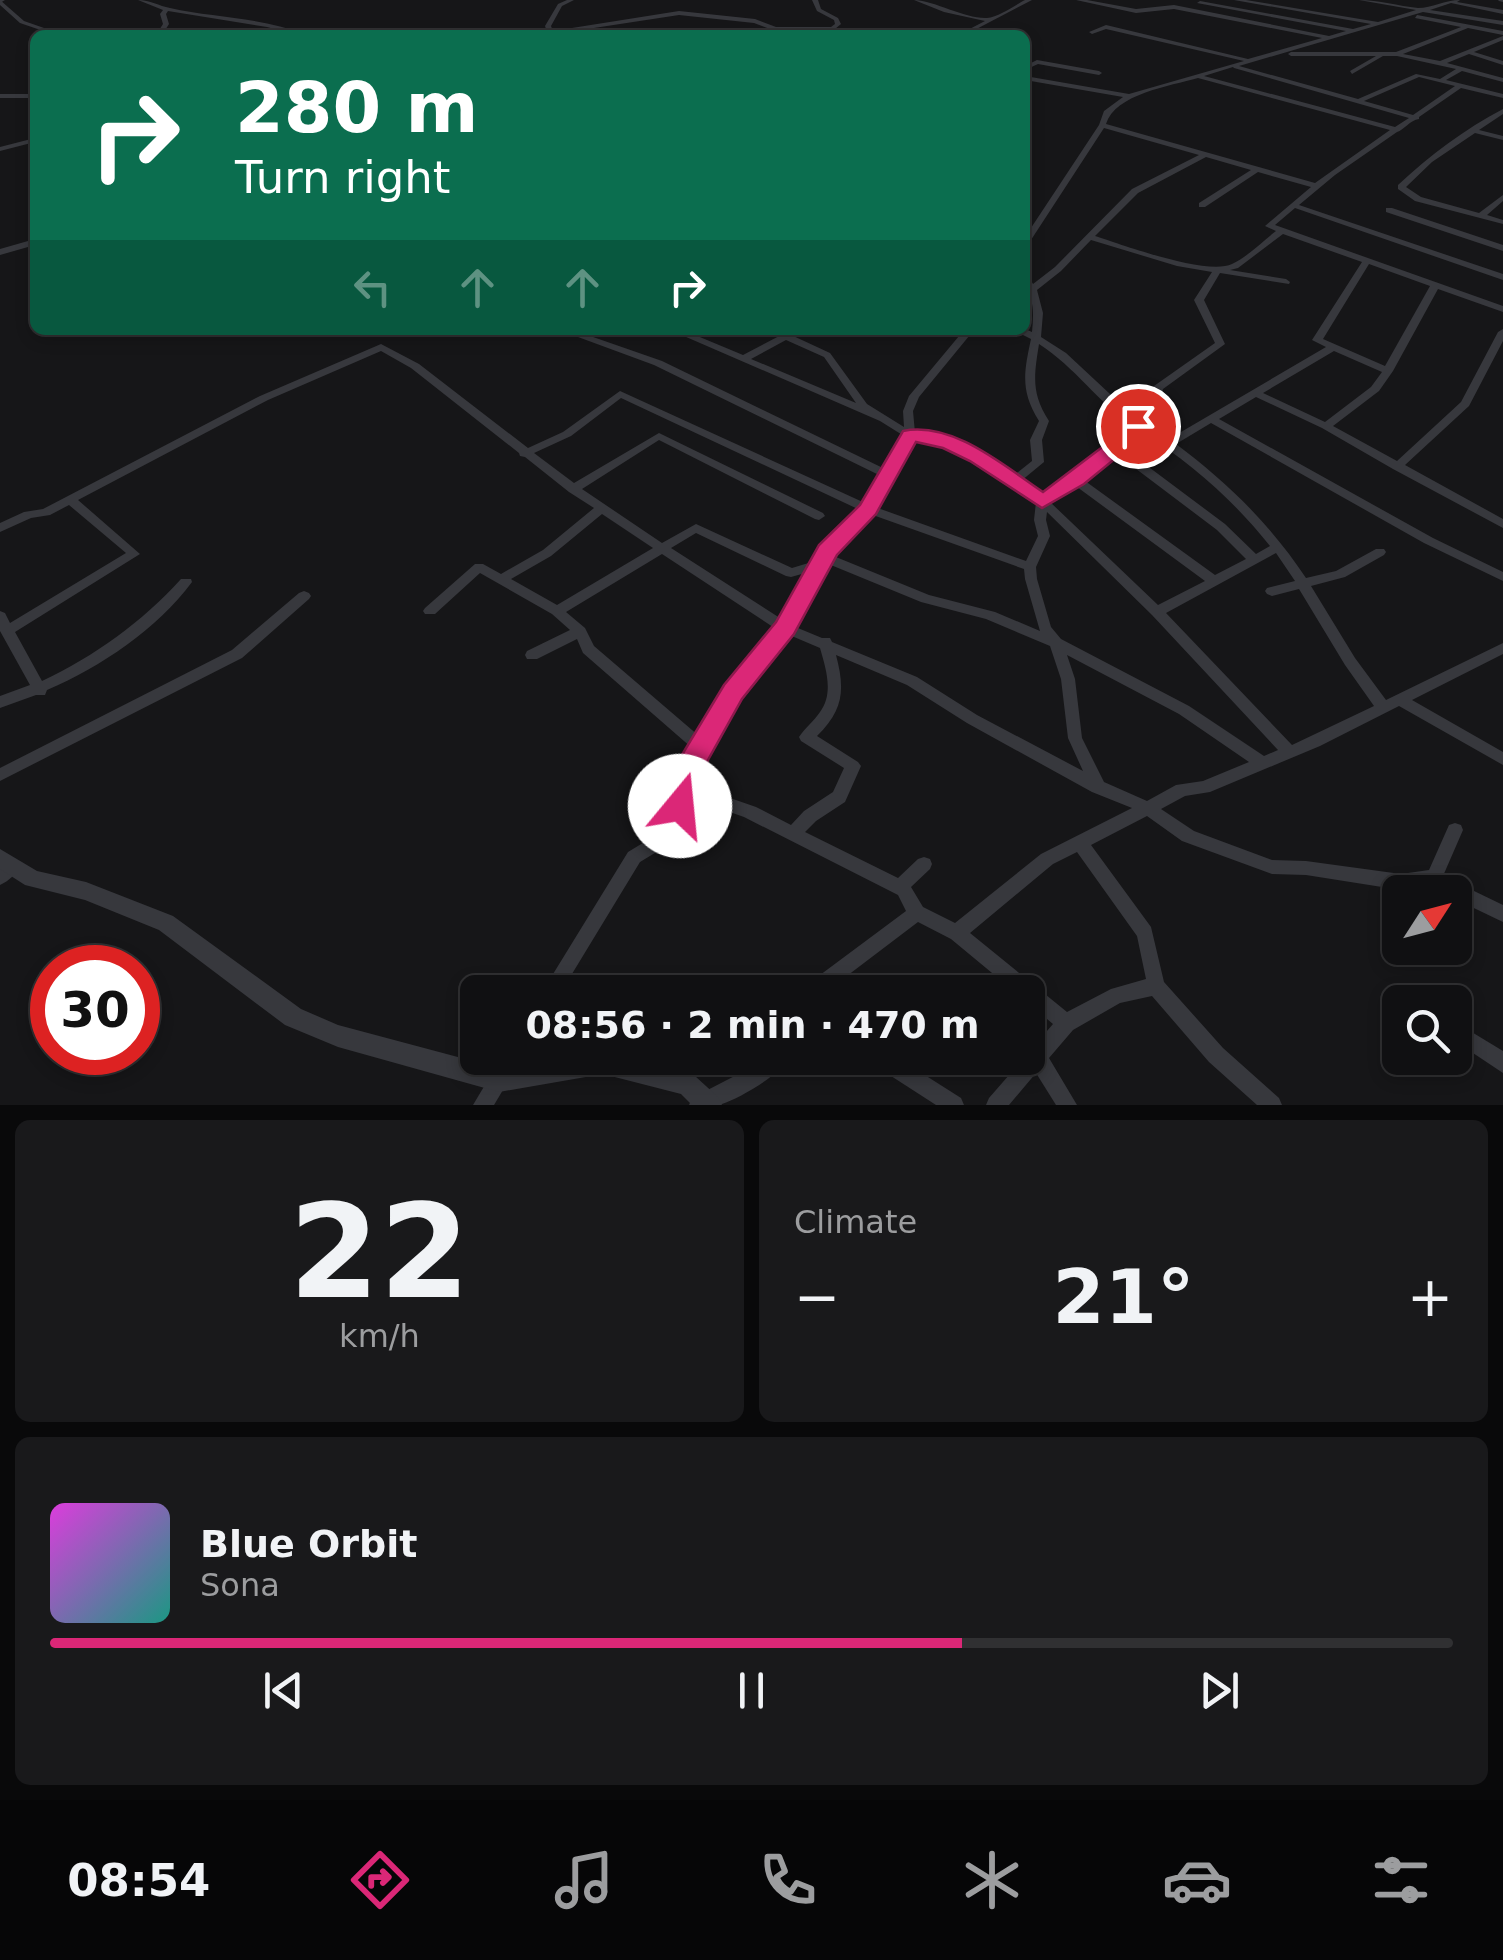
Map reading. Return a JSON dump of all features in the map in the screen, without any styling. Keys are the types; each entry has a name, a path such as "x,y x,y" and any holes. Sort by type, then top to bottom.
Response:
{"street":[{"path":"142,0 166,9 285,30"},
{"path":"550,30 548,26 560,5 570,0"},
{"path":"816,0 819,10 836,19 838,24 832,30"},
{"path":"917,0 990,20"},
{"path":"971,30 1030,0"},
{"path":"1079,0 1136,12 1174,7 1331,37"},
{"path":"1238,0 1379,24"},
{"path":"1261,4 1269,0"},
{"path":"1362,0 1503,22"},
{"path":"1,1 22,22 46,30"},
{"path":"1030,235 1102,125 1106,112 1129,96 1454,1 1503,12"},
{"path":"1200,3 1229,4 1354,31"},
{"path":"162,30 166,9"},
{"path":"576,30 679,13 756,21 775,29 793,30"},
{"path":"1411,15 1500,37"},
{"path":"1397,54 1466,27"},
{"path":"1092,32 1106,28 1254,60"},
{"path":"1500,37 1503,46"},
{"path":"1442,64 1500,37"},
{"path":"1469,52 1503,63"},
{"path":"1279,54 1397,54 1503,80"},
{"path":"1352,72 1382,55"},
{"path":"1030,61 1099,72"},
{"path":"1030,66 1037,62"},
{"path":"1231,66 1416,118"},
{"path":"1442,80 1461,69"},
{"path":"1195,75 1398,130"},
{"path":"1359,101 1418,75 1503,96"},
{"path":"1030,79 1129,96"},
{"path":"1461,85 1316,186 1270,223 1281,231 1503,309"},
{"path":"0,96 30,96"},
{"path":"1503,112 1429,160 1401,187 1407,195 1503,222"},
{"path":"1102,125 1316,186"},
{"path":"1472,130 1503,138"},
{"path":"0,149 30,141"},
{"path":"1034,288 1058,269 1134,191 1206,154"},
{"path":"1202,205 1255,170"},
{"path":"1481,216 1503,196"},
{"path":"1293,204 1503,278"},
{"path":"1389,210 1503,248"},
{"path":"1042,502 1136,432 1152,411 1158,388 1220,344 1199,300 1218,271 1235,266 1281,231"},
{"path":"1088,237 1129,251 1286,282"},
{"path":"0,252 30,243"},
{"path":"1366,262 1317,340 1388,370"},
{"path":"1014,482 1038,462 1036,440 1044,421 1030,406 1026,390 1034,365 1036,336 1034,288 1030,283"},
{"path":"1326,426 1374,388 1388,370 1434,287"},
{"path":"1397,467 1465,404 1503,332"},
{"path":"1030,334 1078,368 1138,426 1170,444 1258,522 1304,582 1355,672 1382,706"},
{"path":"578,335 658,363 887,474"},
{"path":"687,335 884,419"},
{"path":"560,975 634,856 667,837 701,746 733,692 785,628 822,560 868,509 910,435 908,411 914,396 965,335"},
{"path":"743,359 786,336 827,355 863,406 910,435 949,443 1042,502 1157,612 1288,752"},
{"path":"1170,444 1332,347"},
{"path":"0,528 28,515 46,512 264,398 381,348 415,366 573,489 785,628 912,681 972,719 1098,787 1148,808 1188,836 1272,867 1382,879"},
{"path":"1255,393 1326,426 1503,524"},
{"path":"524,454 567,434 620,394 868,509 1030,567"},
{"path":"1213,420 1284,456 1448,552 1503,577"},
{"path":"573,489 658,436 819,516"},
{"path":"1115,447 1221,527 1252,558"},
{"path":"1076,480 1213,580"},
{"path":"40,691 3,623 134,554 70,499"},
{"path":"1042,502 1040,520 1044,536 1030,567 1045,628 1056,643 1068,679 1075,738 1098,787"},
{"path":"501,579 547,552 602,508"},
{"path":"557,611 696,528 791,574 822,560 926,598 990,615 1056,643 1184,710 1263,764"},
{"path":"1157,612 1278,546"},
{"path":"1272,592 1340,574 1380,552"},
{"path":"430,610 480,568 557,611 580,631 588,649 701,746"},
{"path":"0,702 40,691 161,612 186,582"},
{"path":"0,775 237,654 304,596"},
{"path":"532,656 580,631"},
{"path":"794,833 810,816 838,797 853,766 806,737 823,723 836,703 834,674 825,642"},
{"path":"957,932 1047,859 1087,836 1182,790 1204,787 1316,742 1503,648"},
{"path":"1402,701 1503,759"},
{"path":"680,806 707,797 794,833 899,888 917,913 957,932 1066,1024"},
{"path":"1435,875 1455,830"},
{"path":"1080,843 1146,933 1156,986 1216,1055 1272,1105"},
{"path":"899,888 924,864"},
{"path":"4,867 32,880 86,891 166,923 293,1018 338,1036 500,1080 603,1062 687,1084 705,1103 758,1075"},
{"path":"1472,898 1503,914"},
{"path":"834,975 917,913"},
{"path":"1045,1050 1066,1024 1116,994 1156,986"},
{"path":"1472,1041 1503,1063"},
{"path":"1045,1069 1068,1105"},
{"path":"483,1105 503,1075"},
{"path":"908,1075 954,1105"},
{"path":"996,1105 1023,1075"}],"route":[{"path":"680,806 694,758 733,692 785,628 828,550 868,509 877,487 910,435 949,443 978,456 1042,502 1076,480 1136,432 1138,426"}]}
